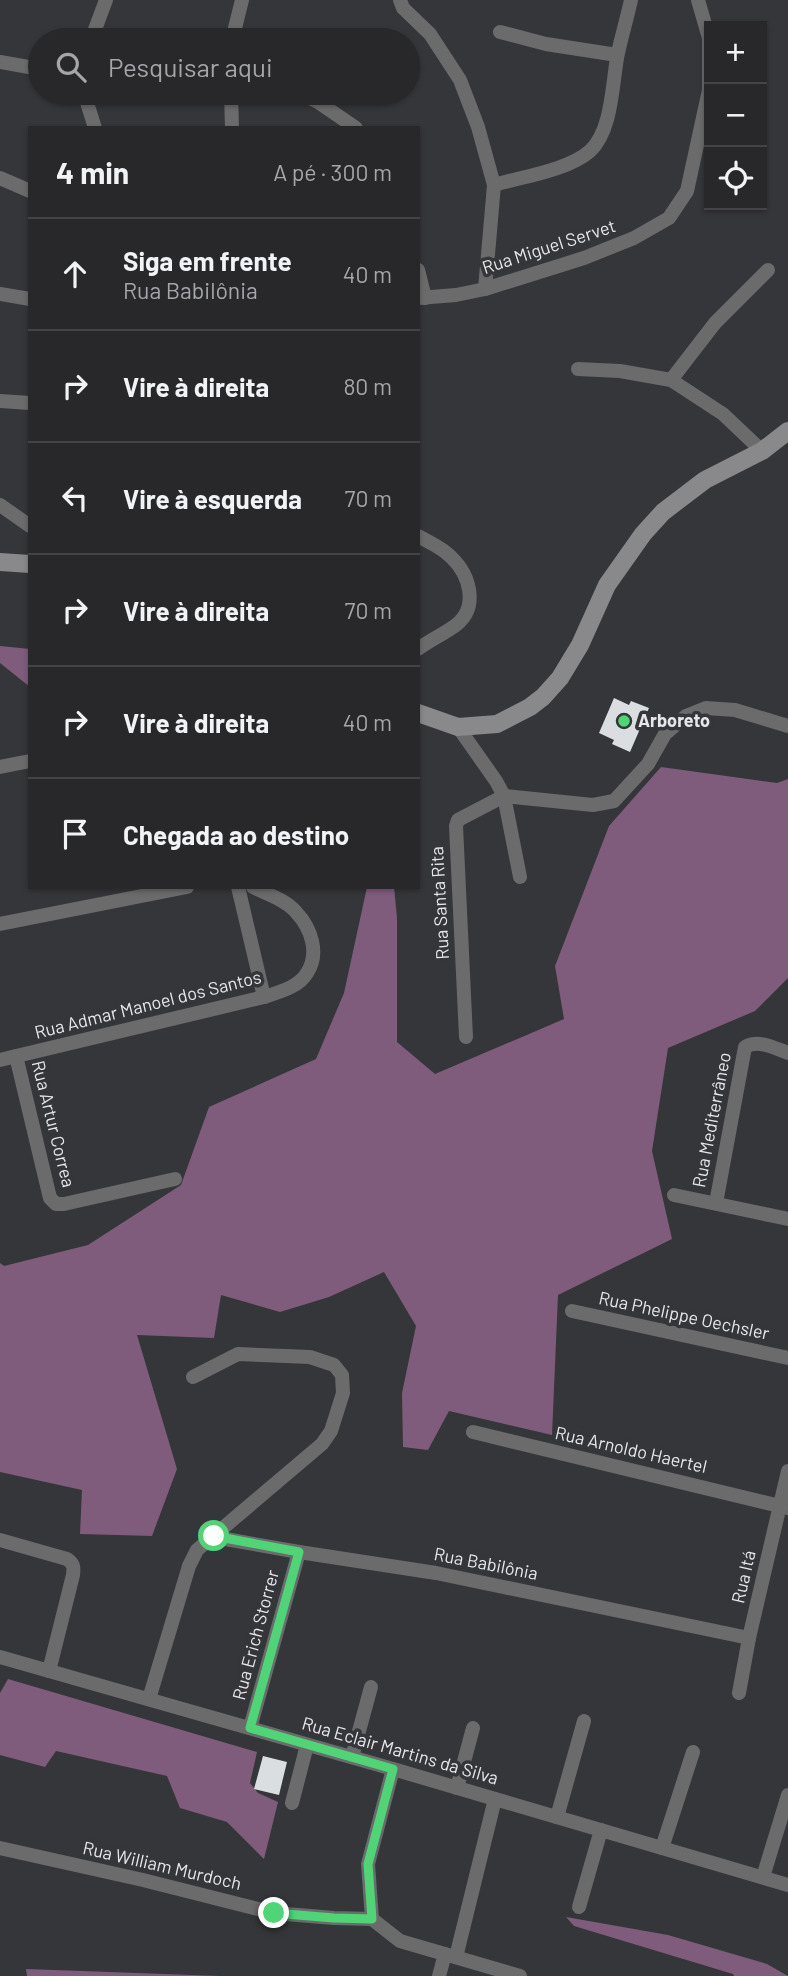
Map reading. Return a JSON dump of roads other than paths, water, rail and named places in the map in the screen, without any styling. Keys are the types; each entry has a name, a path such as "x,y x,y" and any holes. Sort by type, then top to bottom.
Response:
{"street":[{"path":"96,28 106,0"},
{"path":"235,28 242,0"},
{"path":"400,0 403,8 430,34 460,80 478,127 494,184 485,289"},
{"path":"494,184 569,164 592,150 605,128 617,55 631,0"},
{"name":"Rua Miguel Servet","path":"421,298 485,289 584,258 634,238 669,218 687,191 709,90 709,38 698,0"},
{"path":"500,32 547,44 617,55"},
{"path":"0,62 28,67"},
{"path":"88,105 94,126"},
{"path":"231,105 232,126"},
{"path":"322,105 353,126"},
{"path":"0,178 28,190"},
{"path":"671,380 715,323 768,270"},
{"path":"0,294 28,299"},
{"path":"578,369 620,371 671,380 723,414 762,451"},
{"path":"0,401 28,403"},
{"path":"420,714 458,727 497,724 530,707 560,678 580,645 607,585 643,534 663,512 705,480 762,451 788,431"},
{"path":"0,505 28,525"},
{"path":"420,537 451,556 464,573 470,589 470,606 457,624 420,648"},
{"path":"0,562 28,564"},
{"path":"504,796 593,805 614,800 648,764 665,734 686,716 706,708 735,710 788,726"},
{"path":"458,727 504,796 520,877"},
{"path":"0,767 28,761"},
{"name":"Rua Santa Rita","path":"466,1037 456,826 458,820 504,796"},
{"path":"0,924 177,889"},
{"path":"238,889 264,997"},
{"name":"Rua Admar Manoel dos Santos","path":"0,1060 288,989 307,974 313,956 312,937 295,910 257,889"},
{"name":"Rua Mediterrâneo","path":"716,1203 744,1047 752,1043 761,1044 788,1053"},
{"name":"Rua Artur Correa","path":"16,1056 50,1198 56,1204 175,1179"},
{"path":"674,1195 788,1219"},
{"name":"Rua Phelippe Oechsler","path":"572,1311 788,1357"},
{"path":"149,1699 189,1566 197,1550 322,1444 331,1431 343,1393 342,1375 334,1365 310,1357 238,1354 193,1377"},
{"name":"Rua Arnoldo Haertel","path":"473,1432 784,1507"},
{"name":"Rua Itá","path":"739,1693 749,1638 784,1507 788,1471"},
{"name":"Rua Babilônia","path":"214,1536 436,1573 749,1638"},
{"path":"0,1540 73,1563 48,1671"},
{"name":"Rua Erich Storrer","path":"250,1728 299,1552"},
{"name":"Rua Eclair Martins da Silva","path":"0,1657 788,1885"},
{"path":"352,1757 371,1687"},
{"path":"557,1817 584,1721"},
{"path":"457,1788 473,1728"},
{"path":"292,1803 307,1745"},
{"path":"662,1848 693,1752"},
{"path":"393,1769 368,1864 372,1919 400,1941 520,1976"},
{"path":"763,1877 788,1795"},
{"path":"439,1976 450,1955 495,1799"},
{"path":"579,1907 601,1830"},
{"name":"Rua William Murdoch","path":"0,1848 274,1913 372,1919"}],"place":[{"name":"Arboreto","path":"624,721"}]}
